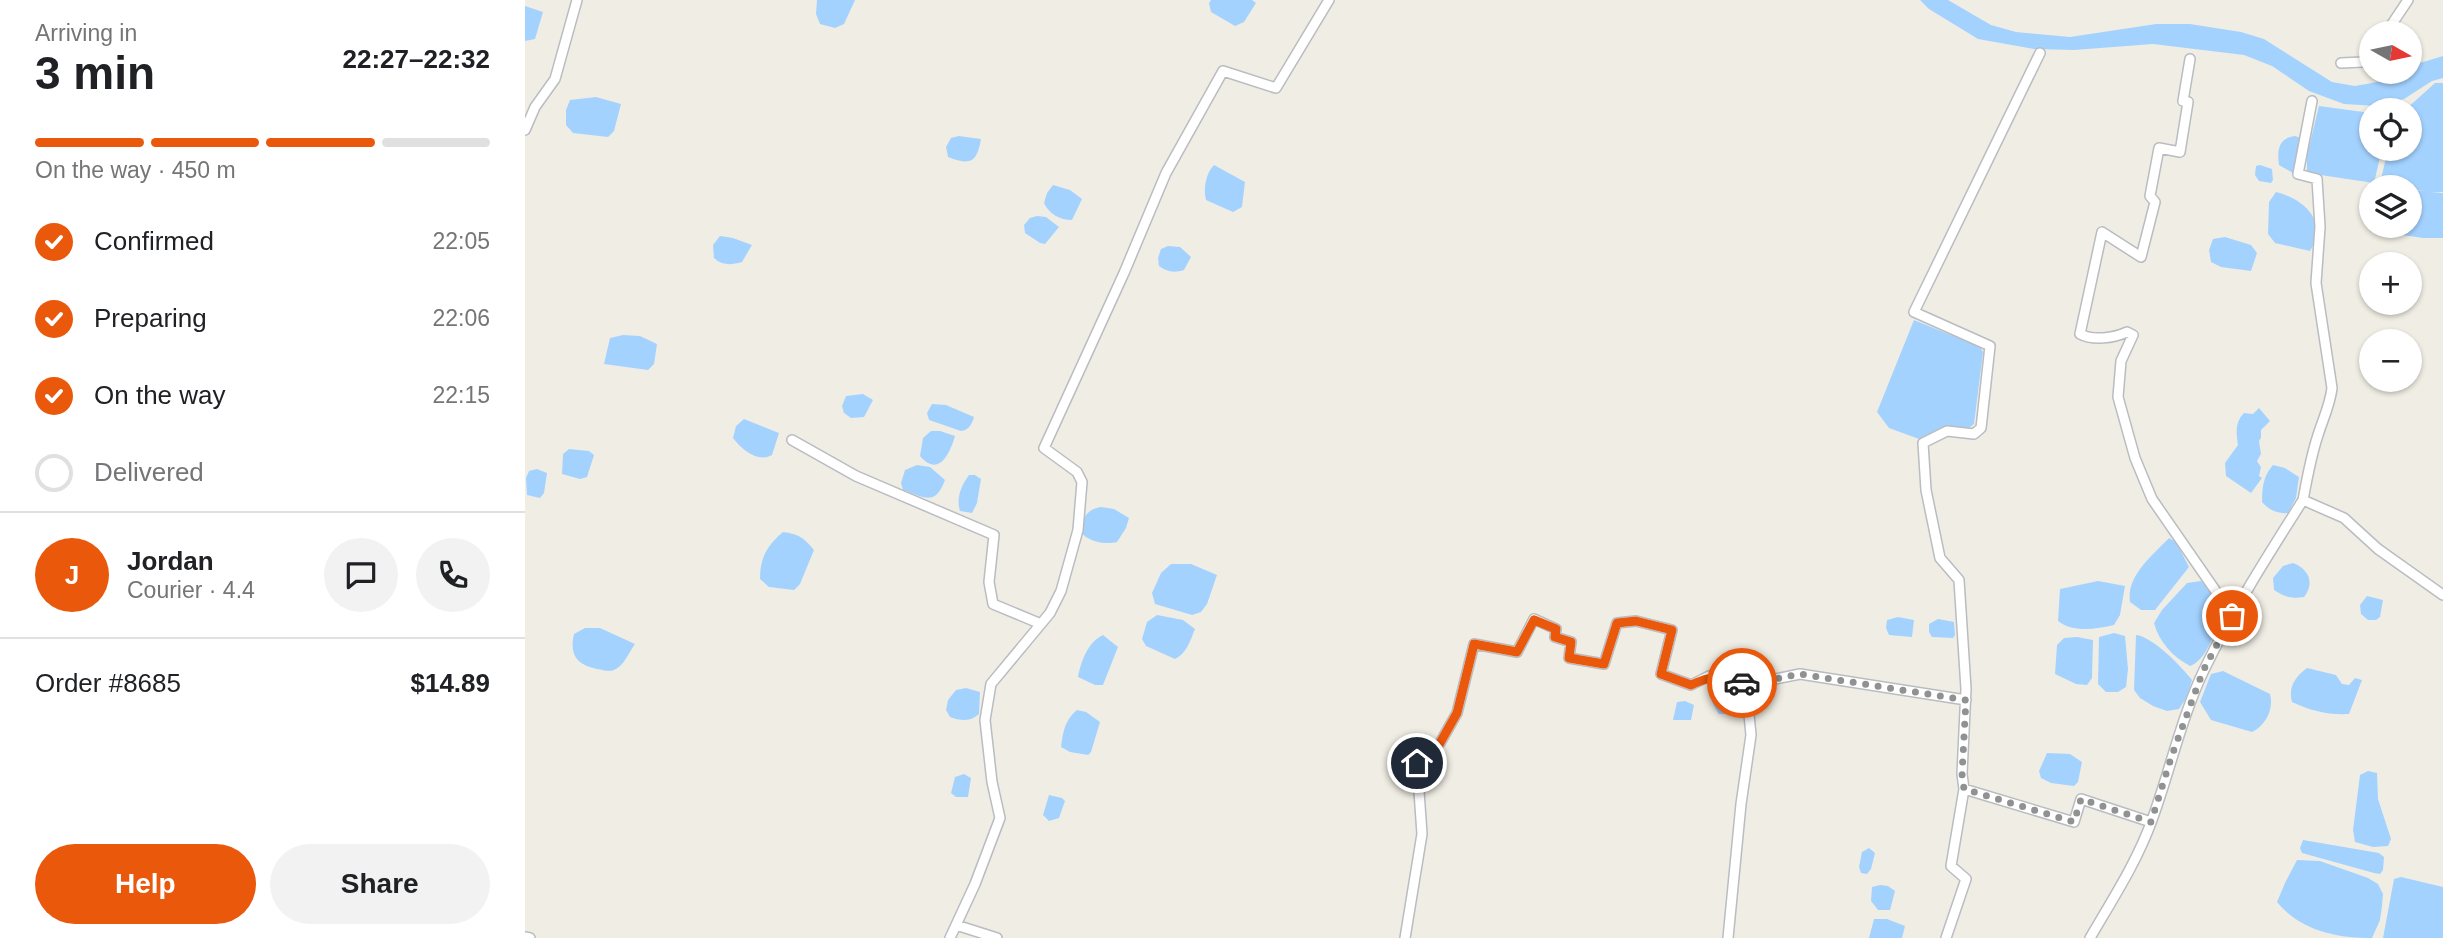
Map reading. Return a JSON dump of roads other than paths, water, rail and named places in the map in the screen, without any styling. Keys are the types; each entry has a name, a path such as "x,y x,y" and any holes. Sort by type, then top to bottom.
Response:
{"street":[{"path":"525,130 535,107 555,79 577,0"},
{"path":"950,938 975,884 1000,818 992,782 985,720 991,684 1041,624 1061,591 1078,530 1083,482 1077,472 1044,448 1166,173 1223,71 1276,88 1329,0"},
{"path":"2394,21 2408,0"},
{"path":"1946,938 1966,879 1951,866 1964,789 1962,774 1966,700 1959,580 1940,558 1926,490 1923,443 1947,431 1974,434 1982,428 1990,346 1914,312 2040,53"},
{"path":"2190,59 2183,101 2188,102 2181,152 2159,148 2150,196 2155,202 2141,257 2102,232 2080,334 2089,339 2127,332 2133,335 2121,361 2118,397 2135,458 2152,499 2232,616"},
{"path":"2341,63 2359,62"},
{"path":"2090,938 2125,877 2151,822 2203,671 2241,598 2303,500 2307,472 2318,433 2330,405 2332,388 2316,283 2320,227 2317,179 2298,174 2312,101"},
{"path":"792,440 856,476 994,535 989,582 993,604 1041,624"},
{"path":"2303,500 2344,518 2378,549 2443,595"},
{"path":"1405,938 1422,834 1417,763 1440,743 1457,713 1474,644 1517,652 1534,620 1556,629 1555,637 1571,642 1569,658 1604,664 1617,623 1636,621 1672,630 1661,674 1691,685 1709,676 1746,685 1800,674 1966,700"},
{"path":"1728,938 1741,804 1751,735 1746,685"},
{"path":"1964,789 2074,822 2081,799 2151,822"},
{"path":"956,925 997,938"}],"water":[{"path":"817,0 855,0 844,24 835,28 820,24 816,14"},
{"path":"1211,0 1252,0 1256,3 1244,22 1235,26 1211,12"},
{"path":"1920,0 1948,0 1991,25 2016,32 2070,37 2156,24 2190,24 2241,32 2264,39 2332,82 2355,86 2422,84 2422,62 2443,56 2443,78 2432,81 2406,98 2359,98 2359,105 2344,104 2309,91 2272,66 2244,55 2153,44 2074,50 2034,49 1978,39 1929,9"},
{"path":"525,6 543,12 535,39 525,41"},
{"path":"2435,83 2443,83 2443,192 2431,192 2443,193 2443,238 2422,238 2422,175 2382,175 2385,161 2422,161 2422,98 2418,98"},
{"path":"596,97 621,104 614,131 608,137 573,133 566,125 566,110 570,100"},
{"path":"2319,106 2359,111 2359,161 2379,161 2376,175 2359,175 2359,181 2307,173 2307,155"},
{"path":"959,136 981,139 972,160 962,161 948,157 946,147 951,138"},
{"path":"2295,136 2301,138 2297,168 2293,173 2279,165 2278,155 2282,142"},
{"path":"1214,165 1245,182 1242,207 1233,212 1206,200 1206,181"},
{"path":"2256,166 2272,169 2271,183 2259,181 2255,175"},
{"path":"1053,185 1070,190 1082,199 1072,220 1055,216 1044,203"},
{"path":"2276,192 2296,200 2311,213 2317,230 2310,251 2275,243 2268,234 2269,202"},
{"path":"1046,217 1059,227 1045,244 1025,233 1024,225 1030,218"},
{"path":"720,236 752,245 742,262 727,264 714,258 713,245"},
{"path":"2225,237 2251,245 2257,253 2251,271 2221,267 2211,262 2209,250 2213,239"},
{"path":"1168,246 1180,247 1191,257 1184,270 1171,271 1159,266 1161,249"},
{"path":"1914,320 1980,347 1983,352 1974,424 1969,428 1945,426 1919,439 1889,428 1877,412"},
{"path":"623,335 640,336 657,344 654,364 648,370 604,364 610,338"},
{"path":"863,394 873,400 864,417 851,418 844,413 842,406 846,396"},
{"path":"932,404 946,405 974,417 968,428 961,431 929,420 927,413"},
{"path":"2259,408 2270,421 2261,430 2259,441 2261,454 2257,461 2261,467 2259,476 2262,478 2251,493 2226,476 2225,463 2238,445 2237,428 2241,416 2244,413 2253,414"},
{"path":"744,419 779,433 772,455 756,456 746,451 733,438 736,426"},
{"path":"931,431 955,436 947,456 933,465 920,456 923,438"},
{"path":"569,449 589,451 594,455 587,477 580,479 562,474 563,454"},
{"path":"917,465 930,467 945,480 933,497 923,497 903,490 901,483 905,470"},
{"path":"2273,465 2285,468 2299,477 2296,498 2288,513 2274,511 2262,502 2264,482"},
{"path":"537,469 547,473 544,493 540,498 527,495 526,478 529,471"},
{"path":"969,475 981,479 977,503 972,513 960,511 959,506 960,492"},
{"path":"1101,507 1114,509 1129,518 1117,542 1097,542 1081,532 1086,515"},
{"path":"783,532 801,537 814,550 800,584 794,590 769,587 760,579 765,552"},
{"path":"2169,538 2176,542 2189,567 2155,610 2141,610 2130,602 2132,584 2148,559"},
{"path":"2293,563 2309,577 2309,587 2304,597 2288,597 2274,590 2273,578 2283,566"},
{"path":"1171,564 1191,564 1217,575 1207,604 1201,612 1192,615 1155,604 1152,593 1161,573"},
{"path":"2098,581 2125,586 2120,615 2114,625 2078,629 2058,621 2060,589"},
{"path":"2201,581 2209,586 2214,595 2218,609 2217,620 2206,651 2190,666 2167,648 2154,623 2162,610 2187,583"},
{"path":"2367,596 2383,600 2380,617 2376,620 2368,620 2361,614 2360,605"},
{"path":"1157,615 1183,620 1195,629 1185,650 1175,659 1146,646 1142,639 1147,622"},
{"path":"1898,617 1914,620 1912,637 1889,635 1887,620"},
{"path":"1938,619 1954,622 1953,638 1932,637 1929,624"},
{"path":"585,628 600,628 635,644 618,668 606,671 590,667 576,658 573,648 574,634"},
{"path":"2114,633 2125,636 2128,669 2126,687 2118,692 2106,692 2098,684 2099,637"},
{"path":"1103,635 1118,647 1103,685 1095,685 1078,677 1086,653 1093,642"},
{"path":"2136,635 2158,646 2192,680 2187,697 2179,709 2167,711 2153,706 2140,698 2134,690"},
{"path":"2064,638 2093,640 2092,678 2087,685 2076,684 2055,674 2057,645"},
{"path":"2307,668 2336,675 2342,684 2349,685 2355,678 2362,680 2349,714 2320,712 2292,702 2293,683"},
{"path":"2223,671 2270,694 2268,716 2252,732 2211,720 2200,702 2211,674"},
{"path":"1718,682 1735,684 1745,690 1740,714 1719,714 1712,698"},
{"path":"966,688 980,692 979,714 965,720 950,717 946,710 948,700 956,690"},
{"path":"1685,701 1694,705 1691,720 1673,720 1677,702"},
{"path":"1077,710 1086,712 1100,722 1088,755 1070,752 1061,747 1065,726"},
{"path":"2047,753 2070,754 2082,762 2078,782 2074,786 2051,783 2041,778 2039,771"},
{"path":"2368,771 2377,773 2378,799 2391,839 2388,846 2373,847 2355,842 2353,830 2360,775"},
{"path":"964,774 971,778 968,797 956,797 951,793 955,777"},
{"path":"1049,795 1065,801 1059,818 1049,821 1043,815"},
{"path":"2303,840 2379,853 2384,857 2383,870 2380,874 2374,873 2302,853 2300,848"},
{"path":"1869,848 1875,853 1871,869 1867,874 1861,873 1859,867 1862,852"},
{"path":"2297,860 2320,861 2378,884 2383,894 2382,906 2380,920 2372,938 2320,931 2297,920 2277,902"},
{"path":"2401,877 2443,887 2443,938 2383,938 2394,879"},
{"path":"1880,885 1895,891 1890,910 1878,910 1871,901 1872,887"},
{"path":"1874,919 1887,919 1905,926 1902,938 1869,938"}]}
